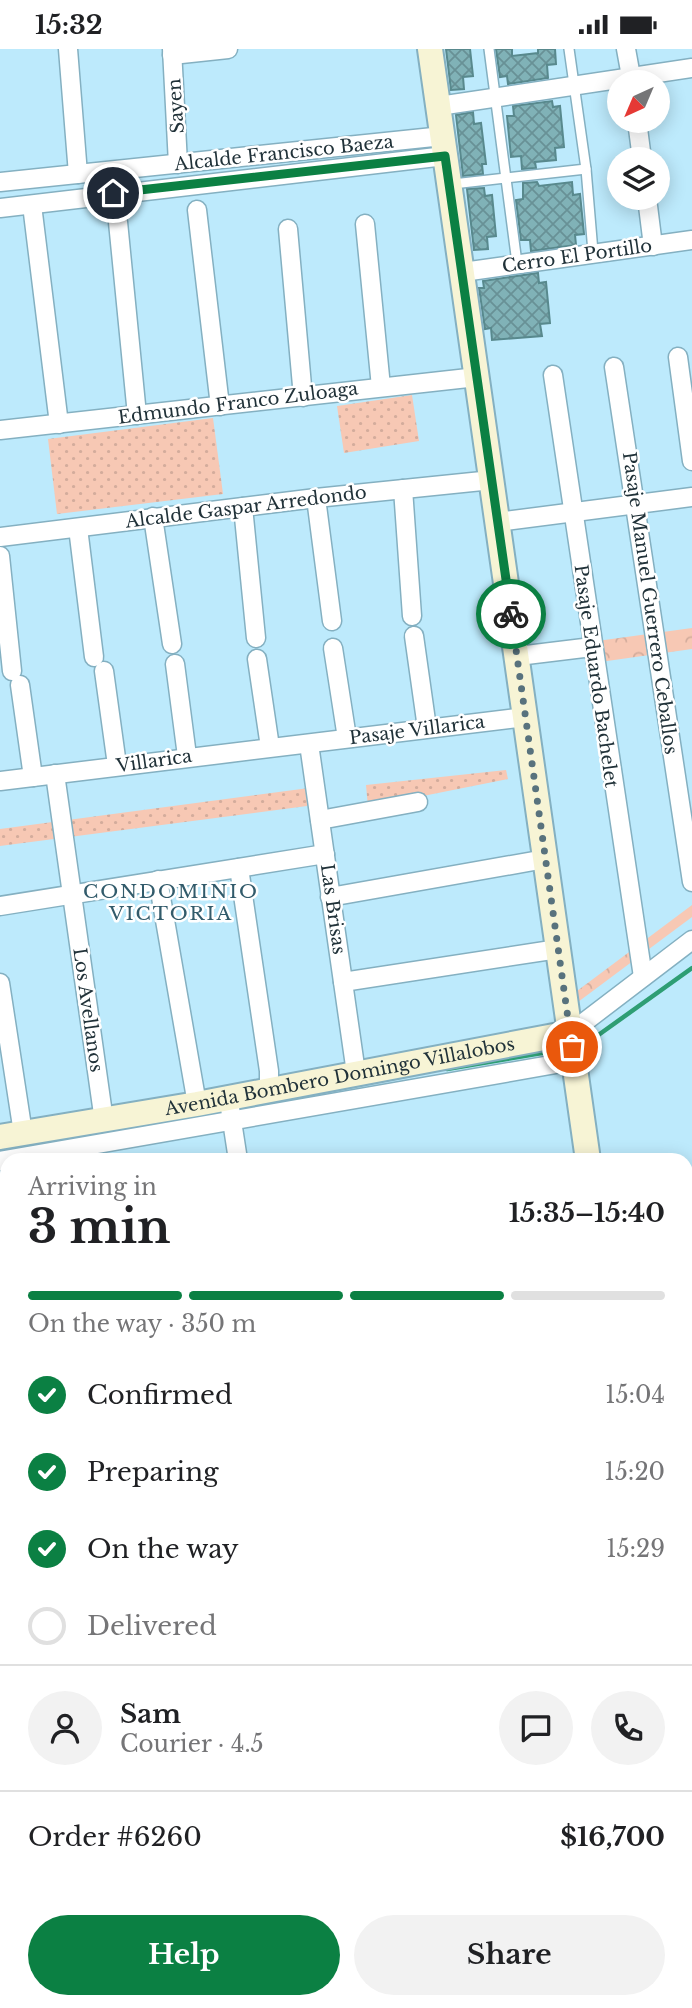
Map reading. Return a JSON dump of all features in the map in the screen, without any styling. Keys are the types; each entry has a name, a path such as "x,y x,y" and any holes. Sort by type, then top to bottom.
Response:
{"street":[{"path":"68,49 78,174"},
{"path":"172,52 228,49"},
{"path":"430,49 518,656 586,1153"},
{"path":"626,49 630,70"},
{"name":"Sayen","path":"172,52 178,164"},
{"path":"670,72 692,68"},
{"path":"439,106 607,82"},
{"name":"Alcalde Francisco Baeza","path":"0,182 178,164 444,146"},
{"name":"Alcalde Francisco Baeza","path":"0,208 444,146"},
{"path":"32,205 59,424"},
{"path":"197,210 219,406"},
{"path":"648,210 653,246"},
{"path":"118,222 137,415"},
{"path":"365,224 381,387"},
{"path":"288,229 303,397"},
{"name":"Cerro El Portillo","path":"463,272 692,240"},
{"path":"678,357 692,461"},
{"name":"Pasaje Manuel Guerrero Ceballos","path":"614,366 692,882"},
{"name":"Pasaje Eduardo Bachelet","path":"553,375 643,977"},
{"name":"Edmundo Franco Zuloaga","path":"0,430 477,377"},
{"name":"Alcalde Gaspar Arredondo","path":"0,537 316,498 492,480"},
{"path":"403,489 412,617"},
{"path":"497,522 692,497"},
{"path":"316,498 332,621"},
{"path":"243,507 256,638"},
{"path":"153,517 172,644"},
{"path":"78,528 117,765"},
{"path":"0,556 16,678 33,777"},
{"path":"414,636 427,728"},
{"path":"333,647 347,738"},
{"path":"518,656 592,647"},
{"path":"257,659 270,747"},
{"path":"175,664 187,756"},
{"name":"Pasaje Villarica","path":"309,744 525,717"},
{"name":"Villarica","path":"0,781 187,756 309,744"},
{"name":"Las Brisas","path":"309,744 356,1073"},
{"name":"Los Avellanos","path":"55,775 104,1121"},
{"path":"320,820 418,802"},
{"path":"0,906 325,854"},
{"path":"331,897 545,859"},
{"path":"239,868 269,1071 269,1089"},
{"path":"158,880 197,1104"},
{"name":"Avenida Bombero Domingo Villalobos","path":"12,1135 197,1104 230,1109 269,1089 570,1033 692,940"},
{"path":"343,982 558,949"},
{"path":"0,983 12,1135"},
{"name":"Avenida Bombero Domingo Villalobos","path":"35,1153 230,1109 573,1061"},
{"path":"230,1109 237,1153"}],"lane":[{"path":"489,49 517,263"},
{"path":"569,49 586,169 593,253"},
{"path":"450,184 586,169"}],"green space":[{"path":"412,395 419,441 344,453 337,406"},
{"path":"213,418 223,494 57,514 48,439"},
{"path":"692,628 692,649 600,662 597,641"},
{"path":"506,770 508,779 368,807 366,785"},
{"path":"309,788 307,806 0,846 0,829"},
{"path":"692,905 692,917 578,1002 577,991"}],"building":[{"path":"446,49 470,49 473,76 463,77 464,89 451,90"},
{"path":"496,49 512,49 512,56 538,53 538,49 555,49 556,64 547,65 548,78 508,84 507,76 500,77"},
{"path":"552,101 553,107 560,106 564,147 555,148 556,160 535,162 536,168 522,169 521,156 511,157 507,116 514,116 513,106"},
{"path":"473,112 474,124 481,123 486,164 482,164 483,174 463,176 456,115"},
{"path":"537,182 539,186 572,182 573,195 580,194 584,234 575,235 576,245 531,251 530,240 521,240 516,200 523,199 523,183"},
{"path":"484,188 485,196 492,195 496,236 487,237 488,249 474,250 467,189"},
{"path":"538,273 539,283 546,282 550,323 540,324 542,336 492,340 491,328 485,329 479,288 484,288 483,281"}],"waterway":[{"path":"590,1041 692,968"},
{"path":"447,1069 566,1049"}],"way so far":[{"path":"511,614 572,1047"}],"district":[{"name":"CONDOMINIO VICTORIA","path":"171,902"}],"route":[{"path":"113,193 445,156 511,614"}]}
